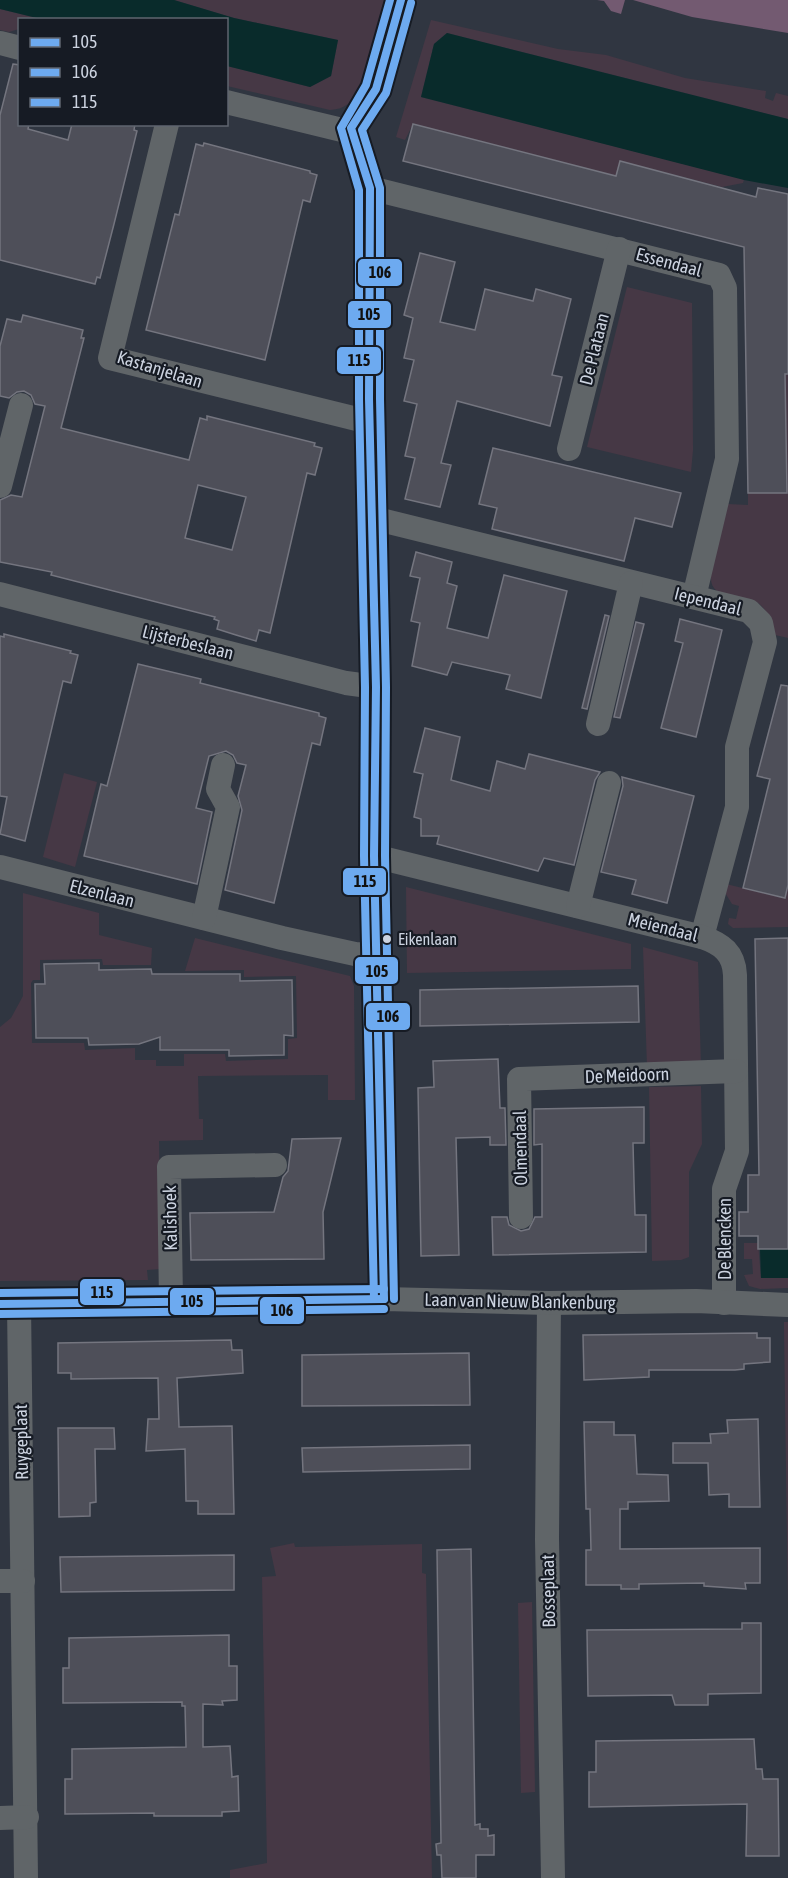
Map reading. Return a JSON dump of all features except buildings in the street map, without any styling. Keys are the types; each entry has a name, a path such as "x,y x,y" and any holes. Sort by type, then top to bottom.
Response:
{"street":[{"path":"351,128 376,90 401,0"},
{"path":"0,43 18,48"},
{"path":"228,102 338,129 351,128"},
{"name":"Kastanjelaan","path":"167,126 110,358 369,423"},
{"path":"351,128 370,188 369,423 376,687 374,856 384,1299"},
{"name":"Essendaal","path":"370,188 514,226 619,249 719,275 725,288 727,459 694,597"},
{"name":"De Plataan","path":"569,449 619,249"},
{"path":"0,486 21,405"},
{"name":"Iependaal","path":"373,518 749,611 761,623 765,642 737,747 737,807 702,937"},
{"path":"598,724 631,583"},
{"name":"Lijsterbeslaan","path":"0,594 346,683 376,687"},
{"path":"204,918 228,807 218,789 223,765"},
{"path":"578,906 609,783"},
{"name":"Meiendaal","path":"374,856 719,943 729,953 734,968 737,1150 728,1174"},
{"name":"Elzenlaan","path":"0,867 355,954 376,955"},
{"name":"De Meidoorn","path":"519,1079 736,1071"},
{"name":"Olmendaal","path":"519,1079 521,1217"},
{"name":"Kalishoek","path":"171,1301 169,1167 275,1166"},
{"name":"De Blencken","path":"724,1303 724,1189 728,1174"},
{"name":"Laan van Nieuw Blankenburg","path":"9,1304 384,1299 788,1305"},
{"name":"Bosseplaat","path":"549,1303 547,1539 553,1878"},
{"name":"Ruygeplaat","path":"9,1304 11,1581 27,1817 26,1878"},
{"path":"0,1818 27,1817"}],"shaded area":[{"path":"0,0 174,0 234,18 338,40 331,76 310,87 228,66 228,18 37,18 0,9"},
{"path":"174,0 385,0 360,89 348,104 330,110 228,86 228,66 310,87 331,76 338,40 234,18"},
{"path":"597,0 625,0 621,14 611,11 604,1"},
{"path":"633,0 788,0 788,33 692,17"},
{"path":"0,9 37,18 18,18 18,29 9,32 0,30"},
{"path":"431,20 558,49 606,55 685,78 766,91 765,98 773,101 776,93 788,96 788,119 447,33 434,44 421,97 744,179 743,183 722,187 620,161 616,176 413,124 405,140 396,137"},
{"path":"447,33 788,119 788,188 744,180 421,97 434,44"},
{"path":"627,287 692,303 693,450 691,472 587,447"},
{"path":"785,374 788,374 788,638 775,635 762,606 752,600 729,596 716,590 711,576 728,504 748,505 748,493 786,492"},
{"path":"64,773 97,782 75,867 43,857"},
{"path":"726,884 784,898 788,885 788,927 733,928 728,924 729,918 736,919 739,906 732,904 724,891"},
{"path":"406,887 631,944 631,969 407,973"},
{"path":"23,893 99,913 99,935 152,948 151,965 103,965 102,959 40,960 40,980 33,980 31,983 32,1043 84,1043 85,1050 135,1048 135,1060 156,1060 156,1066 184,1066 184,1054 225,1054 226,1061 288,1059 288,1039 297,1038 296,976 244,977 244,970 185,971 195,938 350,976 354,986 355,1100 328,1100 328,1075 198,1076 199,1119 203,1119 203,1140 159,1141 161,1269 147,1270 148,1280 0,1281 0,1027 11,1018 23,996"},
{"path":"643,947 698,962 701,1067 647,1067"},
{"path":"701,1086 702,1144 689,1172 689,1257 681,1260 652,1261 649,1087"},
{"path":"744,1243 758,1243 761,1278 788,1278 788,1288 760,1289 749,1286 744,1275 753,1274 752,1259 744,1259"},
{"path":"760,1249 788,1249 788,1278 761,1278"},
{"path":"784,1322 788,1322 788,1609 784,1327"},
{"path":"294,1543 295,1547 422,1544 422,1573 426,1574 432,1878 230,1878 230,1870 267,1863 262,1577 276,1576 270,1548"},
{"path":"532,1602 535,1792 521,1793 518,1603"}],"transit line":[{"name":"115","path":"374,1299 364,856 365,687 359,399 359,190 341,128 366,85 390,0"},
{"name":"105","path":"384,1299 374,856 376,687 369,399 370,188 351,128 376,89 401,0"},
{"name":"106","path":"394,1299 385,856 386,687 380,399 380,188 362,130 386,93 411,3"},
{"name":"115","path":"0,1293 384,1289"},
{"name":"105","path":"0,1304 384,1299"},
{"name":"106","path":"0,1314 384,1309"}],"place":[{"name":"Eikenlaan","path":"387,939"}]}
